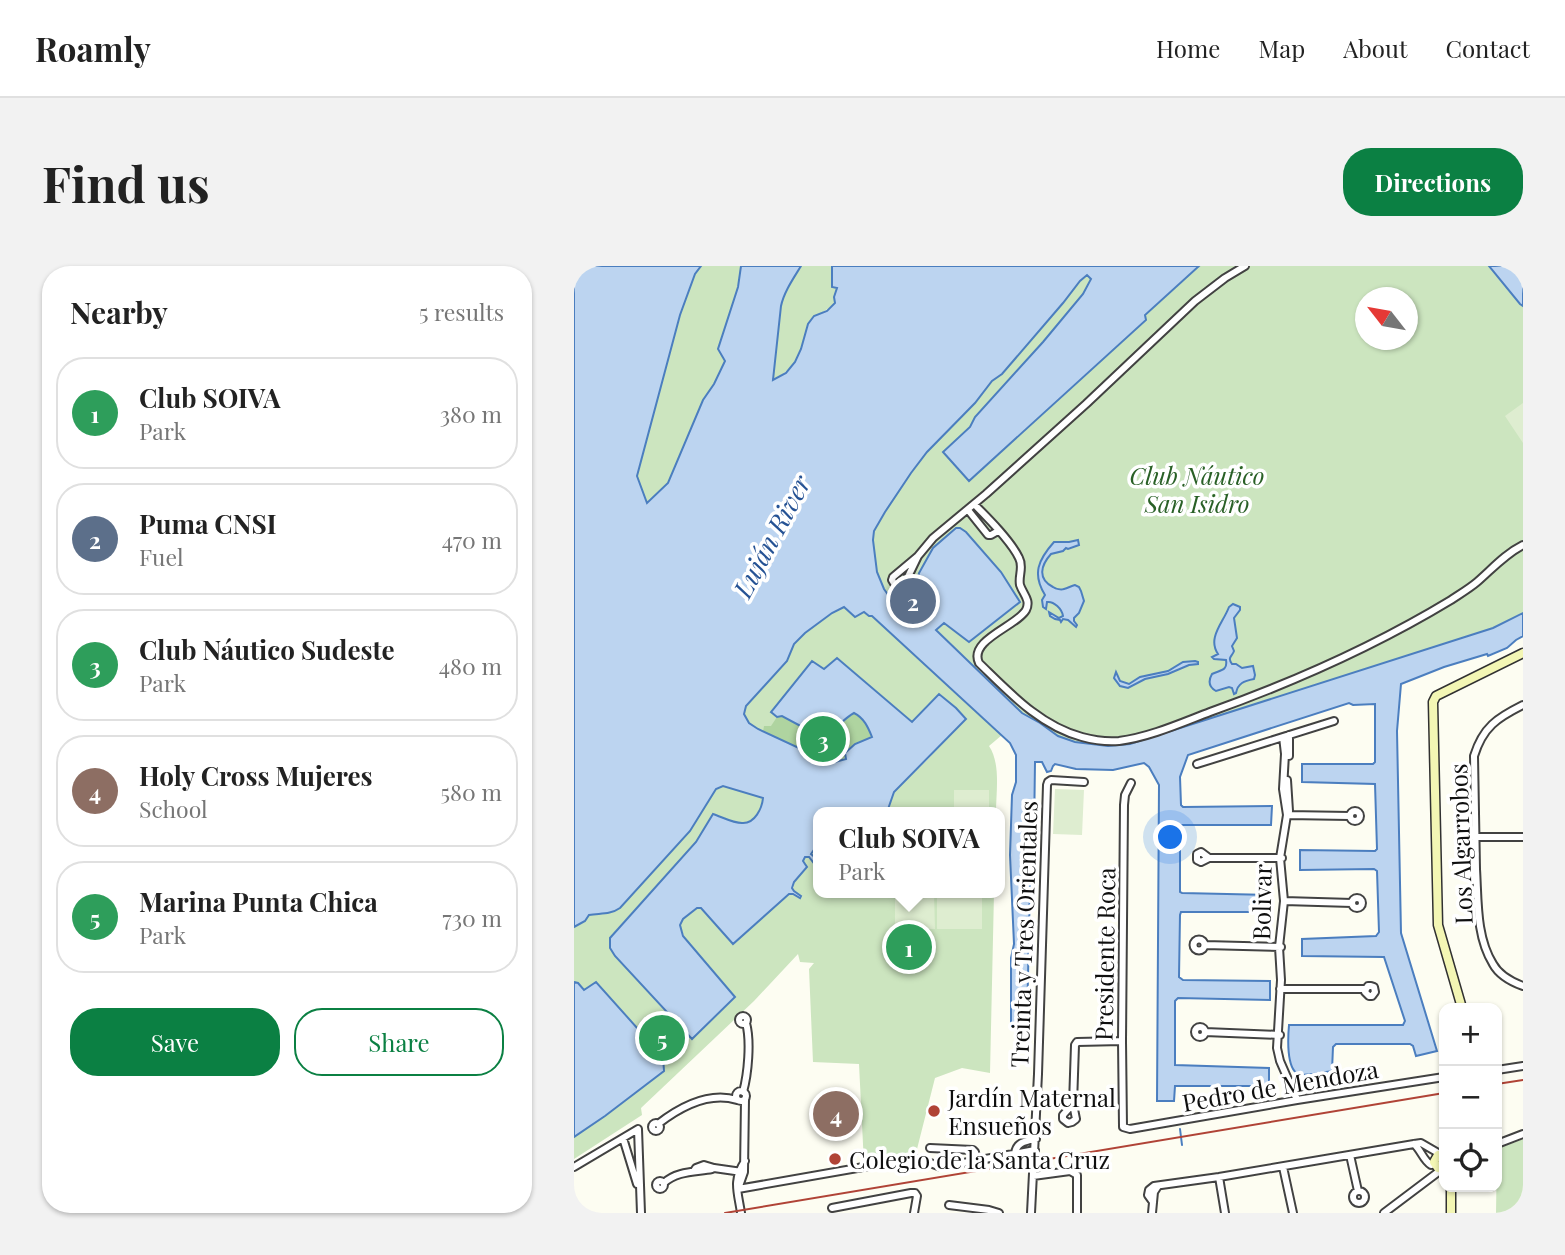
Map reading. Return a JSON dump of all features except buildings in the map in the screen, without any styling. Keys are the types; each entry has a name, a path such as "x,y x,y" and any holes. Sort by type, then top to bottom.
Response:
{"street":[{"path":"918,556 904,585 894,585 893,577 918,556 933,538 1095,396 1195,302 1245,266"},
{"path":"974,504 1020,559 1020,583 1027,600 1027,607 1022,615 982,646 976,659 1021,703 1040,717 1075,735 1098,740 1113,741 1151,733 1255,696 1333,663 1451,600 1523,545"},
{"path":"968,510 988,535 998,531"},
{"path":"1461,1003 1438,925 1434,698 1523,653"},
{"name":"Los Algarrobos","path":"1523,705 1489,727 1474,756 1479,922 1489,956 1497,969 1523,986"},
{"path":"1197,764 1334,721"},
{"name":"Bolivar","path":"1286,736 1283,789 1288,815 1282,858 1286,901 1280,947 1280,1044 1284,1067 1297,1100"},
{"name":"Treinta y Tres Orientales","path":"1031,1210 1048,782 1084,782"},
{"name":"Presidente Roca","path":"1123,1127 1124,805 1131,783"},
{"path":"1288,815 1350,816"},
{"path":"1475,837 1523,836"},
{"path":"1206,857 1282,858"},
{"path":"1286,901 1352,903"},
{"path":"1205,945 1280,947"},
{"path":"1282,989 1366,989"},
{"path":"741,1213 738,1189 745,1161 745,1111 741,1098 746,1082 746,1023"},
{"path":"1205,1032 1280,1035"},
{"path":"1073,1104 1077,1042 1122,1041"},
{"path":"1502,1069 1523,1066"},
{"name":"Pedro de Mendoza","path":"1123,1127 1130,1129 1439,1078"},
{"path":"658,1124 692,1103 718,1097 741,1098"},
{"path":"574,1167 638,1129 641,1213"},
{"path":"1502,1142 1523,1134"},
{"path":"623,1138 640,1193"},
{"path":"1015,1154 1018,1144 1035,1139"},
{"path":"1152,1213 1153,1202 1148,1195 1151,1187 1421,1143 1439,1152"},
{"path":"1384,1213 1426,1181 1439,1167 1428,1163 1414,1144"},
{"path":"930,1148 973,1150 977,1161"},
{"path":"738,1189 909,1159 922,1160 941,1167 1035,1150"},
{"path":"1350,1155 1358,1191"},
{"path":"1283,1167 1293,1213"},
{"path":"664,1183 668,1179 694,1171 714,1168 740,1175"},
{"path":"1033,1176 1070,1171 1077,1175 1077,1213"},
{"path":"1219,1177 1226,1213"},
{"path":"1451,1192 1451,1213"},
{"path":"832,1208 915,1193 917,1196 914,1213"},
{"path":"950,1205 999,1213"},
{"path":"1023,1213 1031,1210"}],"green space":[{"path":"701,266 741,266 725,361 703,400 668,483 646,503 637,476 680,315 695,274"},
{"path":"801,266 832,266 832,286 837,288 835,303 810,321 796,360 789,369 772,380 781,306"},
{"name":"Club Náutico San Isidro","path":"1093,266 1489,266 1523,306 1523,613 1493,628 1130,744 1108,746 1075,742 1058,736 1022,713 915,612 902,595 895,599 889,596 877,572 874,531 885,512 927,452 992,381 1002,374"},
{"path":"1523,403 1523,443 1505,416"},
{"path":"844,607 872,616 1002,735 989,746 995,761 996,807 889,807 894,792 965,717 940,694 912,723 837,658 824,669 789,721 824,735 842,724 850,715 868,726 831,763 749,723 744,714 746,707 787,661 794,644 832,613"},
{"path":"854,713 863,720 872,737 855,744 846,757 836,762 831,763 763,732 764,726 771,726 777,717 782,716 800,726 804,743 810,744 812,741 808,730 821,734 833,742 835,747 842,749 831,732"},
{"path":"723,786 763,798 757,815 751,821 742,823 713,814 696,842 615,931 685,939 680,925 683,919 701,908 733,944 789,894 800,898 793,890 794,882 806,865 803,860 805,857 813,859 813,898 994,898 990,1073 962,1068 935,1078 916,1153 864,1164 859,1064 813,1062 809,969 814,963 800,962 798,954 754,1001 641,1108 642,1115 574,1159 574,1137 664,1071 663,1056 596,982 584,990 574,982 574,927 585,921 589,915 598,914 690,831 716,789"},
{"path":"1055,789 1084,790 1082,835 1053,834"},
{"path":"954,790 989,790 989,807 954,807"},
{"path":"895,898 934,898 935,929 895,929"},
{"path":"937,898 982,898 982,929 937,929"},
{"path":"1523,1139 1523,1213 1496,1213 1496,1192 1502,1192 1502,1147"}],"water":[{"name":"Luján River","path":"574,266 701,266 695,274 680,315 637,476 647,503 668,483 703,400 725,361 718,349 738,287 741,266 801,266 781,306 773,380 786,373 795,362 808,324 814,316 827,311 835,303 837,288 832,287 832,266 1199,266 1145,315 1146,320 969,481 943,452 970,427 975,417 1083,294 1091,279 1087,275 1002,374 992,381 975,403 927,452 874,531 877,572 884,589 895,599 902,595 915,612 924,606 915,591 919,573 933,548 956,528 966,532 1001,572 1020,602 969,642 944,623 936,630 1022,713 1058,736 1075,742 1108,746 1130,744 1493,628 1523,613 1523,636 1507,648 1488,656 1487,654 1444,667 1401,684 1397,731 1401,933 1437,1051 1416,1056 1410,1044 1336,1044 1333,1047 1332,1071 1298,1074 1291,1065 1289,1025 1403,1025 1405,1021 1384,957 1302,956 1302,939 1376,936 1379,932 1377,871 1300,870 1300,850 1377,849 1375,784 1302,782 1302,764 1375,762 1375,704 1349,703 1188,755 1180,777 1183,807 1272,806 1271,825 1182,825 1180,892 1271,895 1270,912 1181,912 1179,977 1183,980 1270,981 1270,1000 1178,998 1175,1001 1175,1065 1269,1068 1269,1086 1175,1086 1174,1101 1157,1101 1159,785 1149,767 1144,763 1113,770 1076,769 1055,764 1051,771 1047,772 1042,762 1035,762 1027,1024 1011,1026 1011,958 1014,944 1010,855 1016,755 1010,743 872,616 864,612 855,617 844,607 832,613 794,644 787,661 746,706 744,714 749,723 831,763 846,759 845,753 855,744 872,737 865,723 854,713 824,735 782,716 777,717 771,712 812,661 824,669 837,658 912,722 939,694 966,719 894,792 889,807 813,807 813,862 809,857 805,857 803,861 807,867 792,888 800,898 789,894 733,944 701,908 683,919 680,925 683,936 735,997 692,1039 615,956 610,948 610,938 696,842 713,814 735,822 747,823 757,815 763,798 723,786 716,789 690,831 620,908 609,913 589,915 585,921 574,927"},
{"path":"1489,266 1523,266 1523,306 1520,304"},
{"path":"1078,540 1079,545 1051,554 1042,572 1048,584 1056,588 1075,585 1079,587 1084,601 1074,618 1076,627 1068,620 1063,619 1061,622 1050,616 1049,612 1059,618 1063,616 1055,604 1047,602 1046,609 1043,607 1042,600 1045,595 1038,574 1044,555 1054,542"},
{"path":"1233,604 1240,607 1240,610 1234,618 1237,638 1232,646 1234,651 1230,660 1232,664 1242,668 1253,666 1255,675 1254,679 1240,685 1234,694 1229,687 1216,691 1210,681 1212,674 1226,666 1226,660 1212,657 1218,654 1215,636"},
{"path":"1195,661 1198,664 1145,679 1128,688 1120,686 1114,678 1116,672 1120,681 1129,684 1140,677 1168,671 1183,662"},
{"path":"574,982 584,990 596,982 663,1057 664,1071 574,1137"}],"waterway":[{"path":"1180,1129 1182,1145"}],"tram line":[{"path":"1502,1083 1523,1080"},
{"path":"725,1213 1439,1094"}],"place":[{"name":"Puma CNSI","path":"913,601"},
{"name":"Club Náutico Sudeste","path":"823,739"},
{"name":"Club SOIVA","path":"909,947"},
{"name":"Marina Punta Chica","path":"662,1038"},
{"name":"Jardín Maternal Ensueños","path":"934,1111"},
{"name":"Holy Cross Mujeres","path":"836,1114"},
{"name":"Colegio de la Santa Cruz","path":"835,1159"}]}
